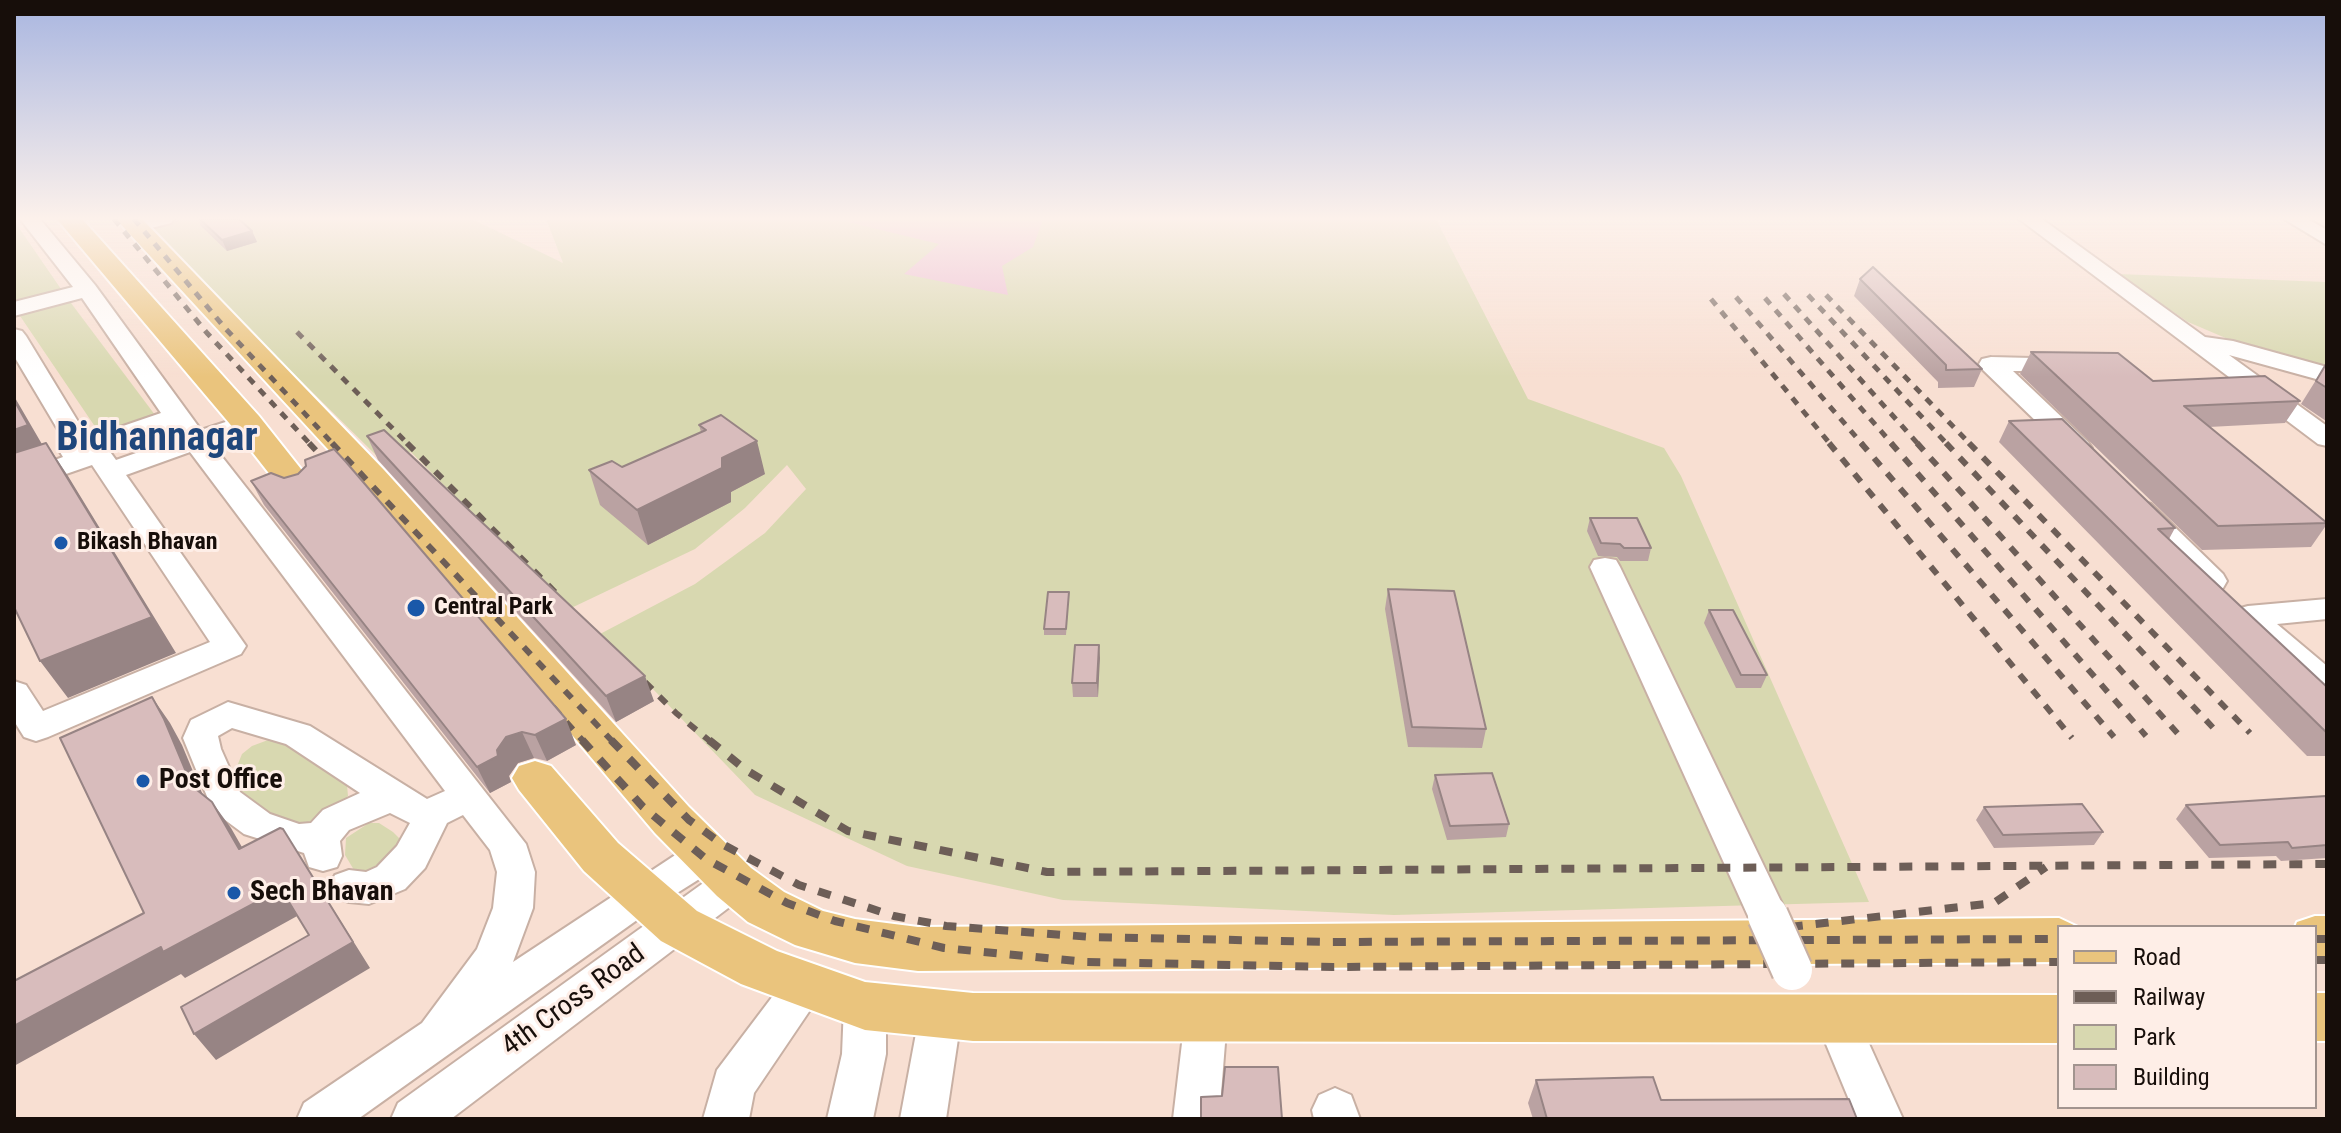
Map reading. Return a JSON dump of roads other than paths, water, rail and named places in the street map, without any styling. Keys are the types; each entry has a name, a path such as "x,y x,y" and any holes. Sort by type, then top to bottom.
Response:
{"main road":[{"path":"116,272 247,423 298,488"},
{"path":"179,272 372,477 720,869 766,907 813,930 855,941 918,949 2057,940"},
{"path":"146,306 196,290"},
{"path":"535,778 601,857 662,910 760,968 865,1006 973,1017 2057,1019"}],"street":[{"path":"72,272 186,428 507,844 516,872 513,908 494,958 437,1038"},
{"path":"2102,272 2200,343 2244,390 2327,441"},
{"path":"14,309 87,290"},
{"path":"2151,325 2180,337 2327,441"},
{"path":"14,336 82,449"},
{"path":"2200,343 2233,348 2327,375"},
{"path":"2085,364 1991,364 2093,463"},
{"path":"2244,390 2327,389"},
{"path":"14,472 82,449 186,428 247,423"},
{"path":"110,471 186,428"},
{"path":"14,484 98,454 230,646 36,728 14,693"},
{"path":"2126,496 2248,616 2327,684"},
{"path":"1605,567 1792,970 1826,1020 1880,1119"},
{"path":"2248,616 2327,609"},
{"path":"394,798 369,804 336,820 322,846 298,839 257,824 226,801 203,749 200,738 203,729 228,714 298,735 416,811 434,813 469,795"},
{"path":"349,886 369,888 391,878 411,857 434,813"},
{"path":"320,1119 437,1038 662,910 720,869"},
{"name":"4th Cross Road","path":"414,1119 662,910"},
{"path":"726,1119 733,1085 806,985"},
{"path":"850,1119 864,1054 865,1006"},
{"path":"923,1119 941,1012"},
{"path":"1196,1119 1206,1018"}],"railway":[{"path":"157,272 207,333 311,445"},
{"path":"178,272 225,328 334,445"},
{"path":"1784,294 1919,445"},
{"path":"1808,295 1948,445"},
{"path":"1826,295 1971,445"},
{"path":"1736,297 1863,445"},
{"path":"1765,298 1893,445"},
{"path":"1711,299 1831,445"},
{"path":"297,332 409,445"},
{"path":"309,443 336,472"},
{"path":"332,443 613,742"},
{"path":"407,443 555,592"},
{"path":"1829,443 2072,738"},
{"path":"1861,443 2114,737"},
{"path":"1891,443 2146,736"},
{"path":"1917,443 2179,735"},
{"path":"1946,443 2219,734"},
{"path":"1969,443 2250,733"},
{"path":"631,668 676,713 711,742"},
{"path":"553,707 584,742"},
{"path":"582,740 643,807 706,859 787,903 835,921 944,948 1087,962 1333,967 2057,962"},
{"path":"611,740 689,820 722,844 799,885 894,916 946,926 1091,937 1331,942 2057,939"},
{"path":"709,740 746,770 848,831 1047,872 2327,864"},
{"path":"1764,930 1994,903 2046,867"},
{"path":"2317,939 2327,939"},
{"path":"2317,960 2327,960"}],"place":[{"name":"Bikash Bhavan","path":"61,543"},
{"name":"Central Park","path":"416,608"},
{"name":"Post Office","path":"143,781"},
{"name":"Sech Bhavan","path":"234,893"}],"district":[{"name":"Bidhannagar","path":"157,440"}]}
